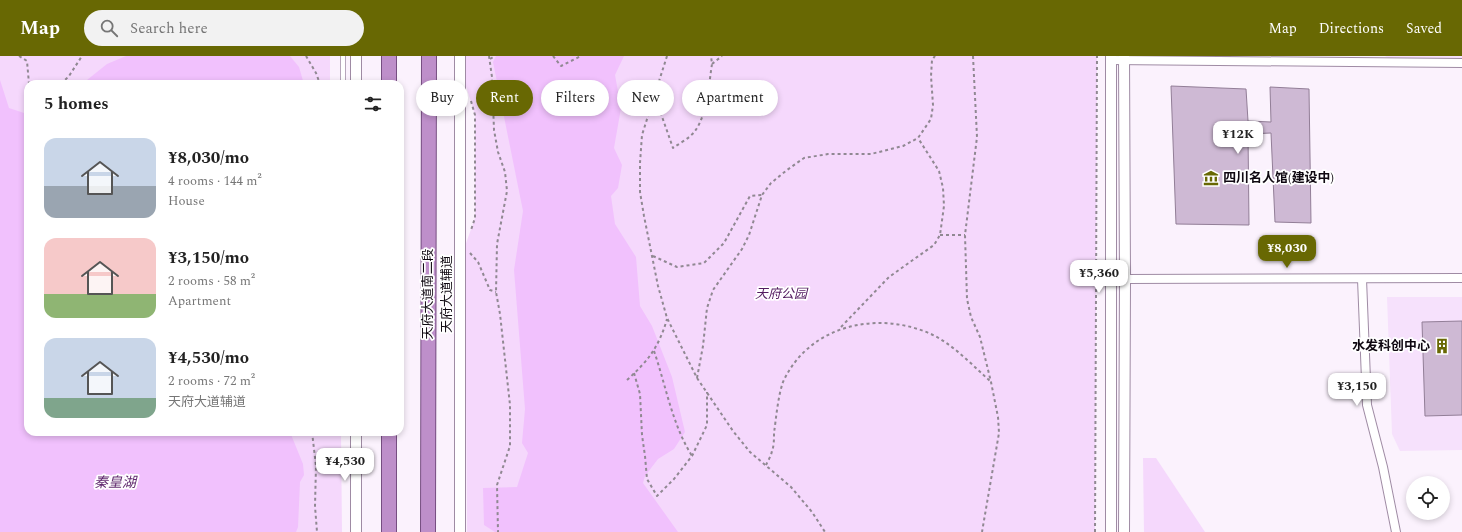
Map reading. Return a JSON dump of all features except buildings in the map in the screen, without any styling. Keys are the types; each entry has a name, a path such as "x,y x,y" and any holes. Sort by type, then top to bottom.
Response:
{"highway":[{"path":"389,56 389,80"},
{"name":"天府大道南二段","path":"428,532 429,56"},
{"path":"389,436 389,532"}],"street":[{"path":"356,56 356,80"},
{"name":"天府大道辅道","path":"460,56 460,532"},
{"path":"1111,532 1111,58 1462,63"},
{"path":"1124,58 1126,279 1124,532"},
{"path":"1110,277 1126,279 1462,278"},
{"path":"1362,279 1367,405 1383,467 1396,532"},
{"path":"356,436 356,532"}],"lane":[{"path":"342,80 343,56"}],"path":[{"path":"19,56 28,61 29,80"},
{"path":"65,80 82,56"},
{"path":"306,56 319,80"},
{"path":"495,56 490,57 494,130 507,191 496,244 496,292 500,314 510,405 510,446 497,485 498,531"},
{"path":"553,56 561,66 581,56"},
{"path":"659,80 667,56"},
{"path":"662,116 673,148 695,131 703,114 712,64 711,56"},
{"path":"712,64 722,56"},
{"path":"697,378 703,346 707,308 713,290 742,250 762,195 771,183 804,158 828,154 871,154 903,146 918,138 931,119 933,105 931,76 932,60 935,56"},
{"path":"973,56 977,137 964,235 967,299 971,318 980,338 991,382 998,417 999,433 982,532"},
{"path":"1095,532 1097,56"},
{"path":"648,116 642,135 640,192 658,286 667,318 697,378 733,431 750,452 791,487 812,512 825,532"},
{"path":"766,465 772,450 783,383 797,359 816,342 840,328 889,277 934,245 940,235 944,206 943,188 939,171 918,138"},
{"path":"652,256 677,267 704,263 724,243 750,196 762,195"},
{"path":"940,235 964,235"},
{"path":"470,252 478,262 490,290 496,292"},
{"path":"627,380 646,362 654,350 662,335 667,318"},
{"path":"840,328 861,323 888,323 912,327 932,334 951,345 991,382"},
{"path":"654,350 665,383 674,419 692,456"},
{"path":"634,374 640,394 642,435 647,479 657,496 692,456 707,425 707,391"},
{"path":"312,436 316,466 316,532"}],"shaded area":[{"path":"1385,56 1462,56 1462,58 1388,58"},
{"name":"水发科创中心","path":"1387,297 1462,297 1462,450 1400,451 1392,434"}],"green space":[{"name":"秦皇湖","path":"0,56 330,56 330,80 24,80 24,436 341,436 342,532 0,532"},
{"name":"天府公园","path":"466,56 1097,56 1095,532 467,532 465,246 475,218 475,115 468,93 468,80 465,80"},
{"path":"1143,458 1156,458 1205,532 1144,532"}],"water":[{"path":"126,56 290,56 299,67 303,80 87,80 107,64"},
{"path":"496,56 624,56 615,75 617,86 617,116 620,116 614,148 622,165 618,188 611,196 615,224 636,257 640,306 652,326 672,377 685,432 674,449 658,459 645,476 643,483 678,532 495,532 484,525 483,488 517,487 528,453 522,443 525,409 514,270 523,211 504,116 533,116 533,80 497,80 493,62"},
{"name":"秦皇湖","path":"0,80 9,108 24,113 24,436 292,436 303,464 304,475 300,482 298,527 296,532 0,532"}],"place":[{"name":"四川名人馆(建设中)","path":"1211,178"},
{"name":"水发科创中心","path":"1442,346"}]}
